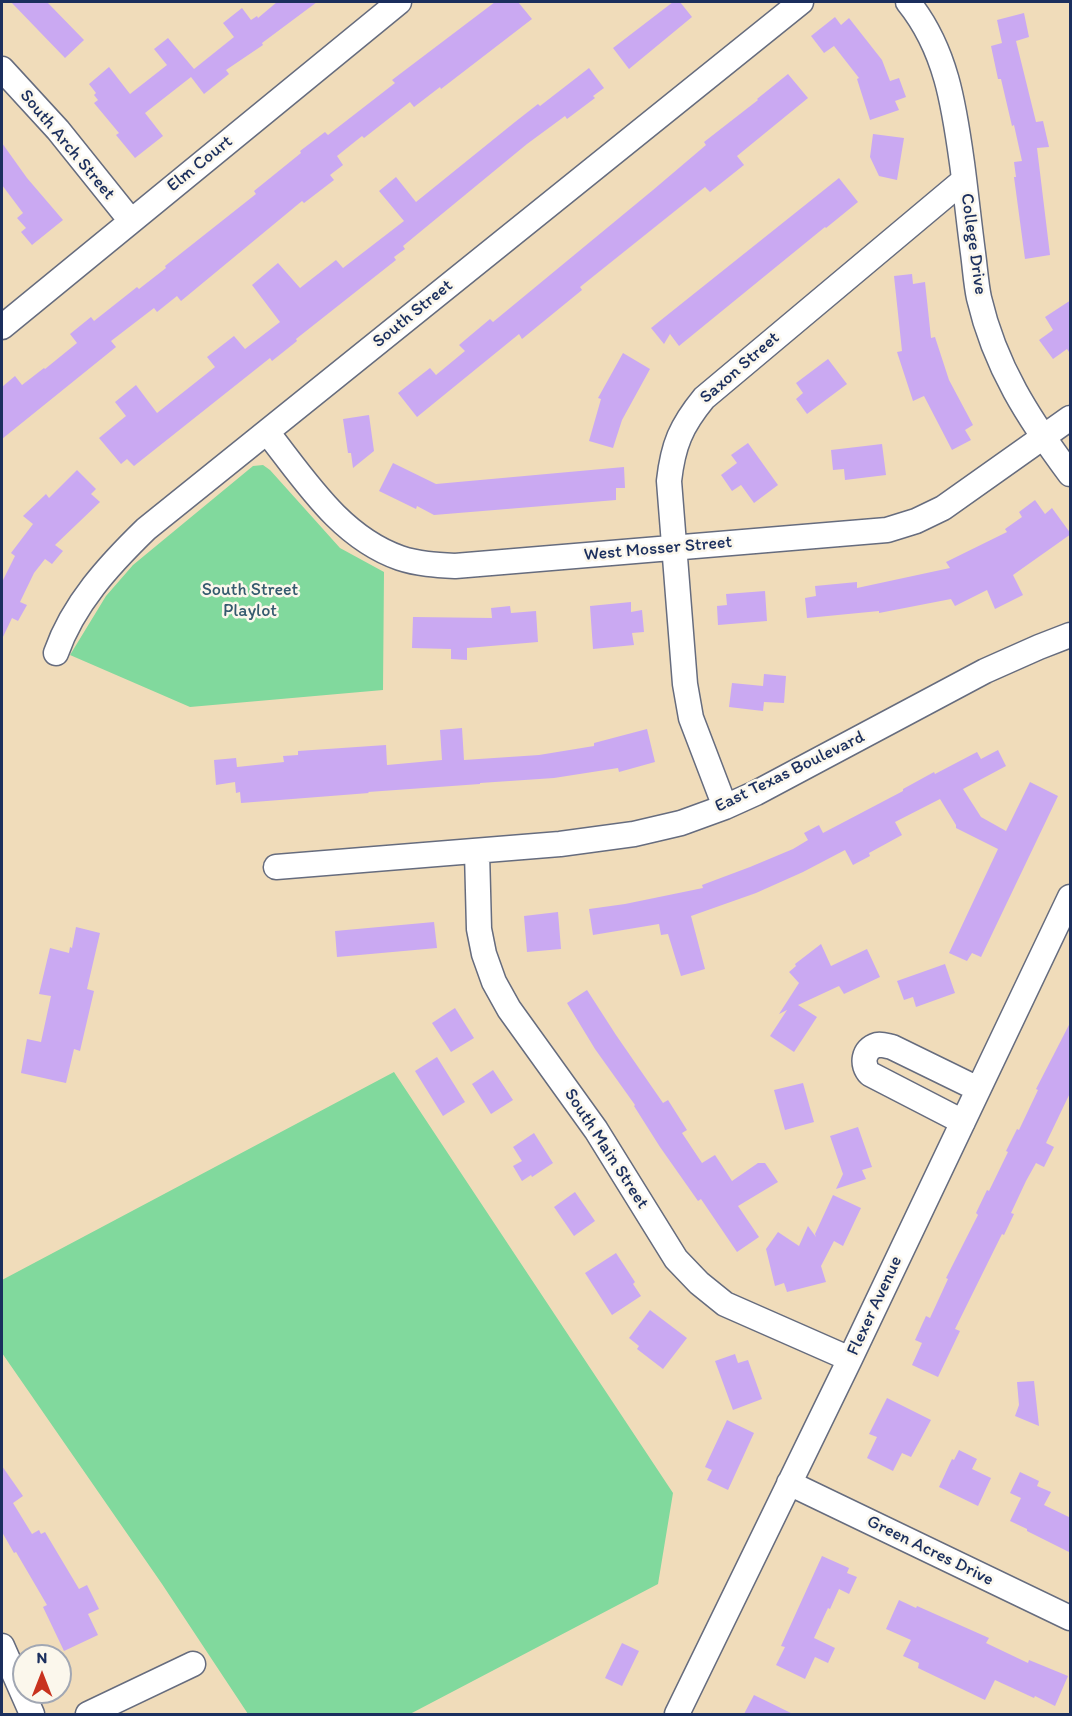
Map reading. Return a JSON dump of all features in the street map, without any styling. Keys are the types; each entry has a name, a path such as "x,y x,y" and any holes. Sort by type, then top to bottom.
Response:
{"street":[{"name":"Elm Court","path":"2,327 399,2"},
{"name":"South Street","path":"56,653 72,618 94,586 118,556 146,529 801,2"},
{"name":"College Drive","path":"908,2 930,36 944,68 955,110 979,297 990,335 1004,371 1029,417 1071,474"},
{"name":"South Arch Street","path":"2,69 58,130 131,221"},
{"name":"Saxon Street","path":"725,807 691,718 685,684 669,482 671,460 678,436 688,417 704,398 964,180"},
{"name":"West Mosser Street","path":"267,432 333,514 353,533 376,548 401,559 427,565 455,567 886,530 916,521 944,508 1071,418"},
{"name":"East Texas Boulevard","path":"276,867 560,844 634,834 681,823 756,793 985,671 1071,635"},
{"name":"South Main Street","path":"477,852 479,929 484,954 494,982 509,1010 596,1130 676,1259 699,1284 725,1304 850,1359"},
{"name":"Flexer Avenue","path":"677,1714 1071,897"},
{"path":"963,1122 870,1074 865,1070 864,1056 875,1046 892,1047 978,1089"},
{"name":"Green Acres Drive","path":"789,1483 1071,1618"},
{"path":"2,1646 32,1714"},
{"path":"88,1714 193,1664"}],"green space":[{"name":"South Street Playlot","path":"263,465 340,548 384,572 383,690 190,707 70,655 106,596 133,565 253,466"},
{"path":"394,1072 673,1493 658,1584 410,1714 248,1714 162,1584 2,1353 2,1280"}],"building":[{"path":"11,2 47,2 84,40 65,58"},
{"path":"277,2 317,2 262,43 263,45 226,70 229,74 204,94 191,77 145,113 163,136 135,158 116,135 119,133 94,103 98,100 89,84 109,67 130,94 167,65 154,49 168,38 194,69 234,37 223,23 242,8 251,20 257,16 258,18"},
{"path":"495,2 518,2 532,19 441,89 440,87 414,107 410,102 364,138 362,136 337,156 343,165 330,175 334,180 304,203 302,201 181,301 177,296 157,312 154,308 111,341 116,347 2,439 2,387 15,376 22,385 45,369 77,343 70,334 91,317 94,321 137,287 139,289 166,268 165,266 256,194 254,191 301,153 300,151 325,132 328,135 395,83 392,80"},
{"path":"673,2 680,2 692,17 629,69 613,48"},
{"path":"1024,13 1029,37 1016,41 1036,122 1043,121 1049,147 1037,148 1050,255 1025,259 1014,177 1016,177 1014,162 1022,161 1001,79 998,79 991,46 1002,43 997,20"},
{"path":"835,17 841,25 849,18 882,60 890,81 899,78 906,97 895,101 899,110 870,120 857,79 859,78 834,46 824,53 811,36"},
{"path":"589,68 604,88 593,96 595,98 567,119 565,116 527,144 403,246 405,249 394,257 396,260 296,339 297,341 272,361 270,358 134,466 127,459 121,464 99,438 126,416 115,402 136,385 157,413 215,367 207,357 234,336 245,349 280,322 252,285 278,263 300,288 336,260 343,268 404,221 379,191 396,177 416,202 538,104 540,106"},
{"path":"788,74 808,98 737,156 744,165 710,192 705,187 580,287 582,290 522,339 519,334 417,417 398,393 430,368 436,375 465,351 459,345 490,319 493,322 706,145 704,142"},
{"path":"873,134 904,138 897,180 879,176 870,157"},
{"path":"2,143 27,178 63,220 32,245 21,232 26,228 17,218 23,213 2,185"},
{"path":"839,178 858,202 679,346 670,334 664,344 651,328"},
{"path":"912,274 913,284 925,282 931,338 935,337 949,380 973,425 965,430 971,440 952,450 924,396 913,401 897,352 902,351 894,276"},
{"path":"1071,300 1071,355 1067,349 1053,359 1039,340 1053,330 1045,317"},
{"path":"623,353 650,369 622,420 613,448 589,441 601,399 598,398"},
{"path":"828,359 847,384 807,414 796,399 803,393 796,383"},
{"path":"369,415 374,451 353,468 351,453 348,453 343,419"},
{"path":"748,443 778,485 754,503 741,485 732,491 721,475 737,463 731,455"},
{"path":"882,444 886,475 845,480 844,469 833,470 831,450"},
{"path":"393,463 436,484 624,467 625,488 616,488 616,500 434,515 379,491"},
{"path":"77,470 96,489 91,494 100,502 55,545 63,551 52,564 45,559 34,573 20,602 27,605 18,621 12,618 2,639 2,582 15,556 11,553 33,524 23,516 46,494 49,498"},
{"path":"1035,500 1045,514 1052,508 1071,534 1013,575 1023,595 995,609 987,590 955,606 951,599 879,613 879,611 807,618 805,598 816,596 815,586 857,582 857,588 950,568 946,562 1007,532 1005,529 1022,517 1019,512"},
{"path":"765,591 767,621 718,625 717,606 727,605 726,594"},
{"path":"631,602 631,612 642,610 644,632 632,633 634,645 593,649 590,606"},
{"path":"510,606 511,613 536,611 538,642 467,648 467,660 451,659 451,649 412,648 413,617 492,618 491,608"},
{"path":"764,674 786,676 784,703 764,702 763,711 729,707 732,683 763,686"},
{"path":"462,728 464,760 539,755 594,746 594,743 647,729 655,762 619,772 618,768 554,778 241,803 240,792 236,793 235,782 216,785 214,760 236,758 237,767 284,762 283,756 298,755 298,751 386,745 387,765 442,760 440,730"},
{"path":"998,750 1006,766 963,789 981,817 1006,831 1030,782 1058,796 981,957 972,953 967,961 949,953 998,849 956,828 940,799 895,822 902,835 869,853 870,856 853,865 845,850 756,893 691,916 705,969 681,976 668,934 661,935 659,924 593,935 589,909 703,888 702,885 793,849 808,840 804,833 819,825 823,833 934,772 935,774 977,752 981,759"},
{"path":"558,912 561,949 527,952 524,916"},
{"path":"434,922 437,948 337,957 335,931"},
{"path":"76,927 100,933 87,989 94,991 80,1051 74,1049 66,1083 21,1073 27,1039 41,1042 51,996 39,994 50,948 69,953"},
{"path":"821,944 831,966 867,949 880,977 844,994 839,986 798,1005 817,1017 794,1052 770,1036 787,1010 779,1014 799,983 789,972 796,966 795,964"},
{"path":"945,964 955,993 916,1007 913,997 904,1000 897,981"},
{"path":"587,990 663,1103 668,1100 687,1130 682,1133 702,1163 715,1155 732,1181 758,1163 765,1163 778,1182 738,1206 759,1237 737,1252 701,1199 698,1201 660,1147 567,1003"},
{"path":"455,1008 474,1038 451,1052 432,1023"},
{"path":"1071,1021 1071,1091 1046,1143 1054,1147 1044,1167 1036,1163 1026,1181 1011,1213 1014,1214 1004,1235 1002,1234 955,1329 960,1331 938,1377 912,1365 922,1343 915,1340 926,1316 930,1318 948,1279 946,1278 978,1215 976,1213 987,1190 989,1191 1008,1152 1006,1151 1017,1129 1019,1130 1038,1090 1036,1089"},
{"path":"437,1057 465,1102 443,1116 415,1071"},
{"path":"493,1070 513,1100 491,1114 472,1084"},
{"path":"803,1083 814,1122 785,1130 774,1090"},
{"path":"858,1127 872,1167 862,1170 866,1179 836,1189 843,1174 830,1136"},
{"path":"534,1133 553,1163 522,1181 513,1166 522,1161 513,1147"},
{"path":"575,1192 595,1221 574,1236 554,1207"},
{"path":"833,1195 861,1208 843,1246 834,1241 821,1266 826,1282 787,1292 784,1283 775,1286 766,1249 778,1232 799,1246 808,1226 816,1237 815,1234"},
{"path":"616,1253 635,1282 633,1284 641,1296 612,1315 585,1273"},
{"path":"650,1310 687,1338 663,1369 637,1349 639,1346 629,1338"},
{"path":"735,1354 738,1363 748,1360 762,1399 733,1410 715,1361"},
{"path":"1034,1381 1039,1426 1015,1416 1019,1405 1017,1382"},
{"path":"887,1398 931,1420 911,1457 902,1453 893,1471 867,1458 877,1437 869,1434"},
{"path":"727,1420 754,1433 728,1490 707,1480 712,1470 705,1467"},
{"path":"959,1450 977,1459 972,1469 991,1478 978,1506 939,1487 952,1459 954,1460"},
{"path":"2,1466 23,1496 13,1503 32,1534 39,1530 41,1534 45,1532 79,1589 87,1585 99,1609 88,1614 98,1635 72,1647 72,1644 61,1644 43,1607 47,1605 2,1532"},
{"path":"1020,1472 1039,1481 1037,1486 1051,1492 1044,1505 1071,1518 1071,1553 1010,1521 1021,1498 1010,1493"},
{"path":"822,1556 849,1568 847,1573 857,1577 849,1594 839,1589 814,1638 835,1648 828,1663 815,1657 805,1679 776,1665 785,1647 781,1646"},
{"path":"899,1600 989,1638 986,1643 1028,1663 1029,1660 1068,1676 1055,1706 995,1680 985,1700 918,1668 919,1663 903,1656 911,1640 886,1629"},
{"path":"622,1643 639,1651 622,1686 605,1678"},
{"path":"754,1695 793,1714 744,1714"}]}
